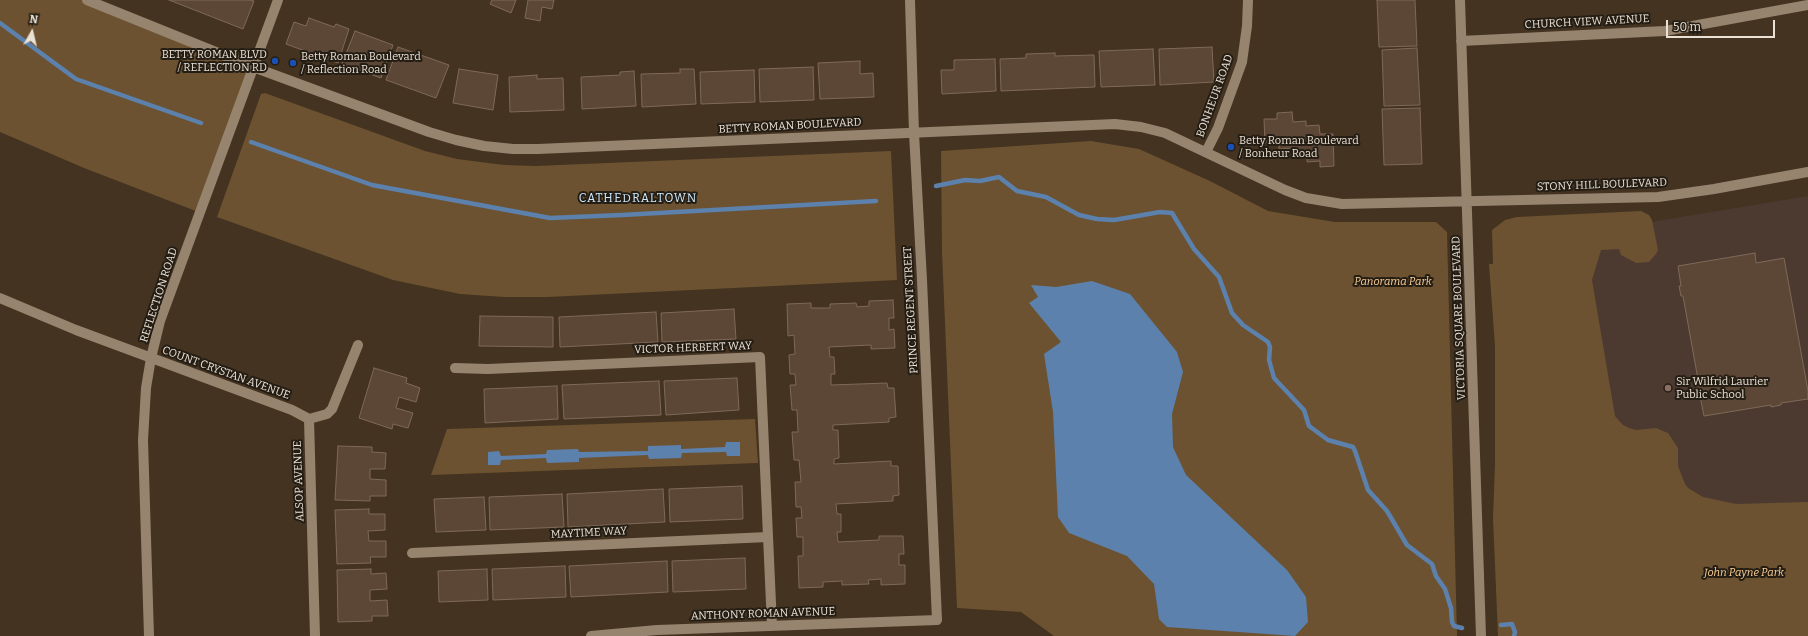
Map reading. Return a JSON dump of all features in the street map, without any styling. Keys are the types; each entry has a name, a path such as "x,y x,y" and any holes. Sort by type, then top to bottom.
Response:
{"street":[{"name":"BETTY ROMAN BOULEVARD","path":"87,0 123,13 253,67 429,132 484,146 513,149 538,149 1115,124 1141,127 1165,133 1285,190 1306,198 1342,204 1467,201"},
{"name":"BETTY ROMAN BOULEVARD","path":"109,0 123,13"},
{"name":"REFLECTION ROAD","path":"149,636 143,440 146,388 152,358 160,322 278,0"},
{"name":"PRINCE REGENT STREET","path":"910,0 914,133 923,288 937,620"},
{"name":"BONHEUR ROAD","path":"1206,152 1218,128 1242,62 1247,26 1248,0"},
{"name":"VICTORIA SQUARE BOULEVARD","path":"1460,0 1482,636"},
{"name":"CHURCH VIEW AVENUE","path":"1461,40 1665,31 1808,5"},
{"name":"STONY HILL BOULEVARD","path":"1467,201 1658,197 1714,189 1808,172"},
{"name":"COUNT CRYSTAN AVENUE","path":"0,298 76,330 292,410 309,419"},
{"path":"309,419 327,414 332,409 358,345"},
{"name":"VICTOR HERBERT WAY","path":"455,368 488,369 760,357 772,626"},
{"name":"ALSOP AVENUE","path":"309,419 315,636"},
{"name":"MAYTIME WAY","path":"412,553 768,537"},
{"name":"ANTHONY ROMAN AVENUE","path":"591,636 657,630 719,632 772,626 937,620"}],"shaded area":[{"name":"Sir Wilfrid Laurier Public School","path":"1808,196 1808,508 1536,517 1560,229 1633,225"}],"green space":[{"path":"0,0 86,0 256,67 201,213 84,168 0,132"},
{"path":"265,93 425,151 457,159 504,165 536,166 891,151 897,280 548,297 504,297 460,294 393,280 217,217 261,94"},
{"name":"Panorama Park","path":"1091,141 1139,149 1210,181 1268,211 1335,222 1436,222 1447,232 1457,636 1054,636 1021,612 957,608 942,252 941,151"},
{"name":"John Payne Park","path":"1641,211 1649,215 1652,220 1658,250 1656,254 1649,262 1636,263 1621,255 1619,249 1601,250 1592,280 1615,416 1623,425 1629,428 1636,430 1656,428 1668,433 1678,448 1678,466 1685,484 1688,488 1703,497 1736,504 1808,502 1808,636 1498,636 1493,518 1495,464 1495,346 1489,264 1493,264 1492,230 1505,220 1517,217"},
{"path":"755,419 758,463 431,475 447,429"}],"water":[{"path":"1092,281 1130,294 1177,352 1183,372 1172,414 1173,447 1186,475 1287,570 1306,597 1308,622 1295,636 1167,627 1159,619 1154,584 1127,556 1069,533 1058,517 1053,412 1044,354 1061,342 1029,303 1038,297 1031,285 1056,287"},
{"path":"726,442 740,442 740,456 727,456 726,452 682,453 681,458 649,459 648,455 579,458 579,462 547,463 546,458 501,460 500,465 488,465 488,452 499,451 501,456 546,454 547,450 578,449 579,452 648,451 648,446 681,445 681,449 725,447"}],"building":[{"path":"169,0 250,0 254,1 243,29"},
{"path":"492,0 516,0 511,13 490,4"},
{"path":"528,0 554,0 552,9 542,7 540,21 525,18"},
{"path":"1377,0 1415,0 1417,46 1379,47"},
{"path":"309,18 334,27 336,24 349,29 338,63 286,44 294,22 306,26"},
{"path":"355,31 393,45 381,78 342,64"},
{"path":"398,47 449,65 436,98 386,80"},
{"path":"1212,47 1214,82 1160,85 1159,49"},
{"path":"1417,48 1420,105 1384,106 1382,50"},
{"path":"1153,49 1155,85 1101,87 1099,51"},
{"path":"1055,53 1055,56 1094,55 1095,87 1001,91 1000,59 1026,58 1026,54"},
{"path":"995,59 996,91 942,94 941,70 954,70 954,60"},
{"path":"860,61 860,74 873,73 874,97 820,99 818,63"},
{"path":"813,67 814,100 760,102 759,69"},
{"path":"459,69 498,75 493,110 453,103"},
{"path":"680,69 694,69 696,104 642,107 641,74 680,73"},
{"path":"754,70 755,102 701,104 700,72"},
{"path":"634,71 636,106 582,109 581,77 620,75 620,72"},
{"path":"537,75 537,79 563,78 564,110 510,112 509,77"},
{"path":"1420,108 1422,164 1384,165 1382,109"},
{"path":"1292,112 1293,122 1306,121 1306,126 1319,125 1320,134 1333,134 1334,166 1320,167 1320,161 1307,162 1307,154 1293,154 1292,148 1279,149 1279,143 1265,143 1264,119 1277,119 1277,113"},
{"path":"1755,253 1756,263 1784,258 1808,391 1808,399 1781,403 1781,405 1771,407 1771,405 1704,416 1700,396 1698,396 1696,386 1699,385 1683,296 1681,296 1679,286 1681,286 1678,266"},
{"path":"893,300 894,318 889,318 889,330 894,329 895,348 871,349 871,345 829,347 830,357 834,357 835,374 831,374 831,385 887,383 888,388 894,388 896,417 889,418 889,422 833,425 833,430 838,430 839,458 834,459 834,464 891,461 891,466 898,466 899,495 893,496 893,501 836,504 837,514 841,514 841,532 837,532 838,542 879,540 879,536 903,536 904,554 899,554 899,565 905,565 905,584 881,585 881,579 868,580 869,584 842,585 842,581 823,582 823,587 799,588 798,556 803,556 803,537 797,537 796,518 802,518 801,507 796,507 795,482 801,482 799,460 794,460 792,432 798,432 797,410 792,410 790,385 796,385 795,374 790,374 789,355 795,354 794,335 788,336 787,304 811,303 811,308 830,308 830,304 856,303 857,307 869,306 869,301"},
{"path":"734,309 736,339 662,342 661,313"},
{"path":"656,312 658,342 560,347 559,317"},
{"path":"480,316 553,317 553,347 479,346"},
{"path":"374,368 407,378 406,383 420,388 416,402 399,397 396,408 413,413 408,428 393,424 392,429 359,418"},
{"path":"737,378 739,410 666,415 664,381"},
{"path":"659,381 661,415 564,419 562,385"},
{"path":"557,386 558,419 485,423 484,389"},
{"path":"338,446 372,447 372,452 386,453 385,469 370,469 370,479 386,480 386,496 370,496 370,501 335,500"},
{"path":"742,486 743,519 670,522 669,489"},
{"path":"663,489 665,522 568,527 567,494"},
{"path":"562,494 564,527 490,530 489,497"},
{"path":"484,497 486,530 436,532 434,499"},
{"path":"369,509 369,514 385,514 385,530 368,531 369,541 386,541 386,557 370,557 371,563 337,564 335,510"},
{"path":"745,558 746,589 673,592 672,561"},
{"path":"667,561 668,592 571,597 569,566"},
{"path":"565,566 566,597 493,600 492,569"},
{"path":"371,569 371,574 386,573 387,589 370,590 370,601 387,600 388,616 372,616 372,621 338,622 337,570"},
{"path":"487,569 488,600 439,602 438,571"}],"waterway":[{"path":"0,23 76,79 201,123"},
{"path":"251,142 372,185 550,218 876,201"},
{"path":"936,186 965,180 980,181 999,177 1017,191 1046,197 1079,215 1097,219 1114,220 1160,212 1172,213 1194,249 1219,277 1232,313 1243,325 1268,342 1270,347 1269,360 1274,378 1304,410 1309,426 1328,440 1353,447 1368,490 1387,511 1407,545 1432,564 1436,576 1445,589 1451,608 1452,622 1454,626 1462,628"},
{"path":"1501,625 1512,624 1515,632 1514,636"}],"place":[{"name":"BETTY ROMAN BLVD / REFLECTION RD","path":"275,61"},
{"name":"Betty Roman Boulevard / Reflection Road","path":"293,63"},
{"name":"Betty Roman Boulevard / Bonheur Road","path":"1231,147"},
{"name":"Sir Wilfrid Laurier Public School","path":"1668,388"}],"district":[{"name":"CATHEDRALTOWN","path":"638,199"}]}
